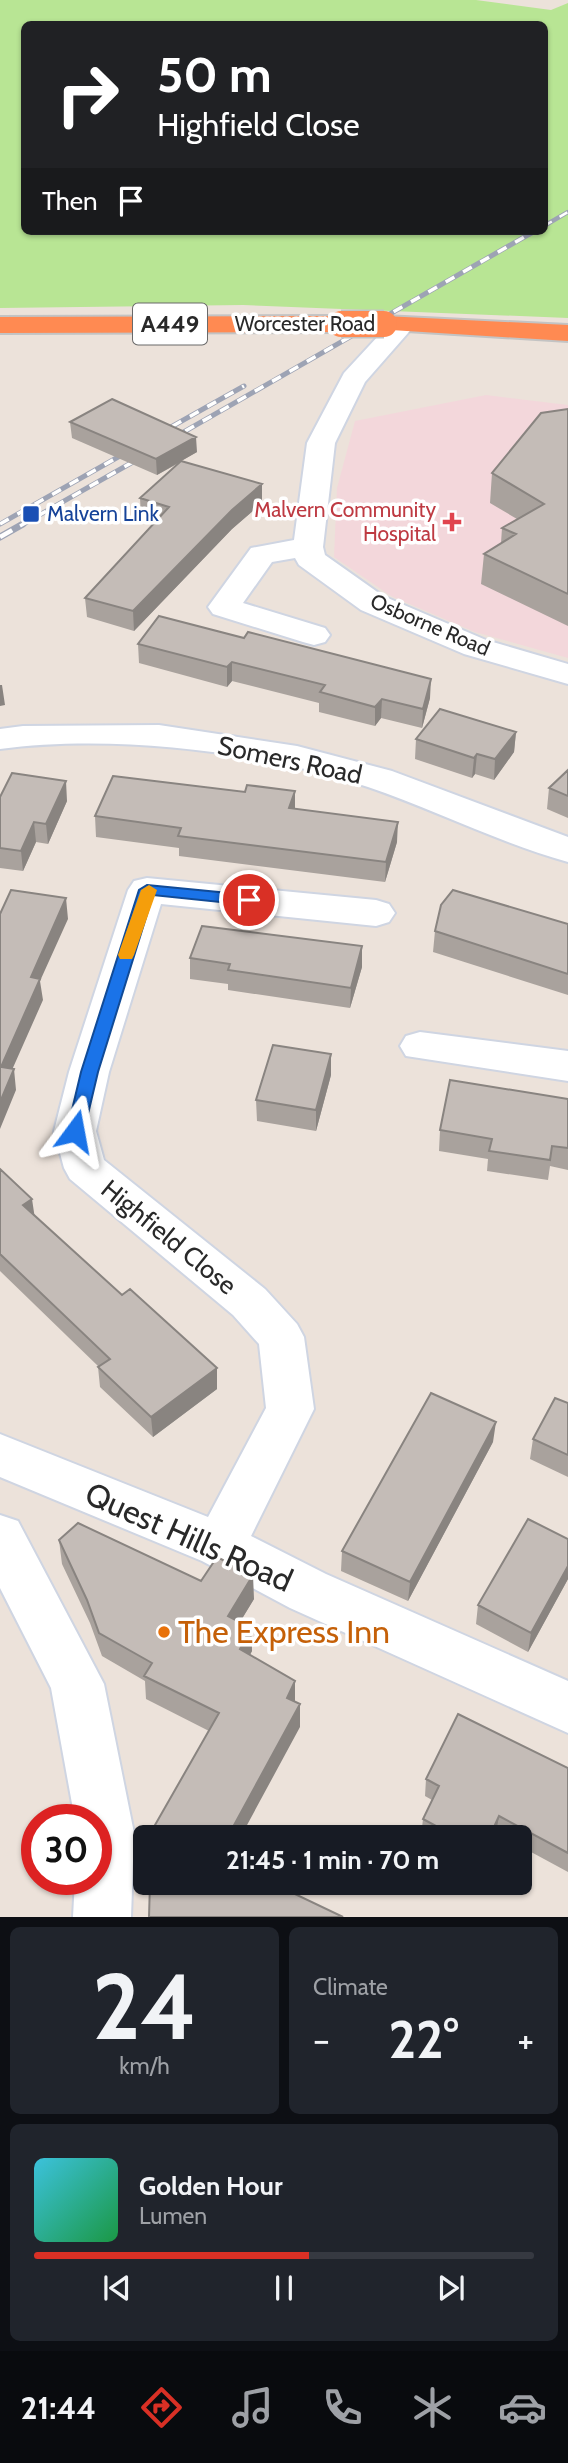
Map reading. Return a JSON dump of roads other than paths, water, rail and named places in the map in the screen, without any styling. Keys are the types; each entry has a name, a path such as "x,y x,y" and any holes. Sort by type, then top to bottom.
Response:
{"highway":[{"name":"Worcester Road","path":"0,325 341,324 568,333"}],"street":[{"path":"314,635 224,607 262,554 309,547 321,443 353,379 393,325"},
{"name":"Osborne Road","path":"309,547 310,559 372,603 475,647 568,674"},
{"name":"Somers Road","path":"0,739 23,736 159,735 297,756 380,779 568,850"},
{"name":"Highfield Close","path":"220,1545 290,1409 281,1337 249,1302 85,1168 75,1131 89,1072 147,890 376,913"},
{"path":"420,1046 568,1066"},
{"name":"Quest Hills Road","path":"0,1455 220,1545 308,1591 568,1707"},
{"path":"0,1537 77,1684 106,1833 102,1917"}],"railway":[{"path":"548,224 568,212"},
{"path":"168,441 528,235"},
{"path":"155,436 244,386"},
{"path":"0,524 134,448"},
{"path":"20,526 147,454"},
{"path":"0,537 23,524"}],"place":[{"name":"Malvern Link","path":"31,514"},
{"name":"Malvern Community Hospital","path":"452,522"},
{"name":"The Express Inn","path":"164,1632"}]}
